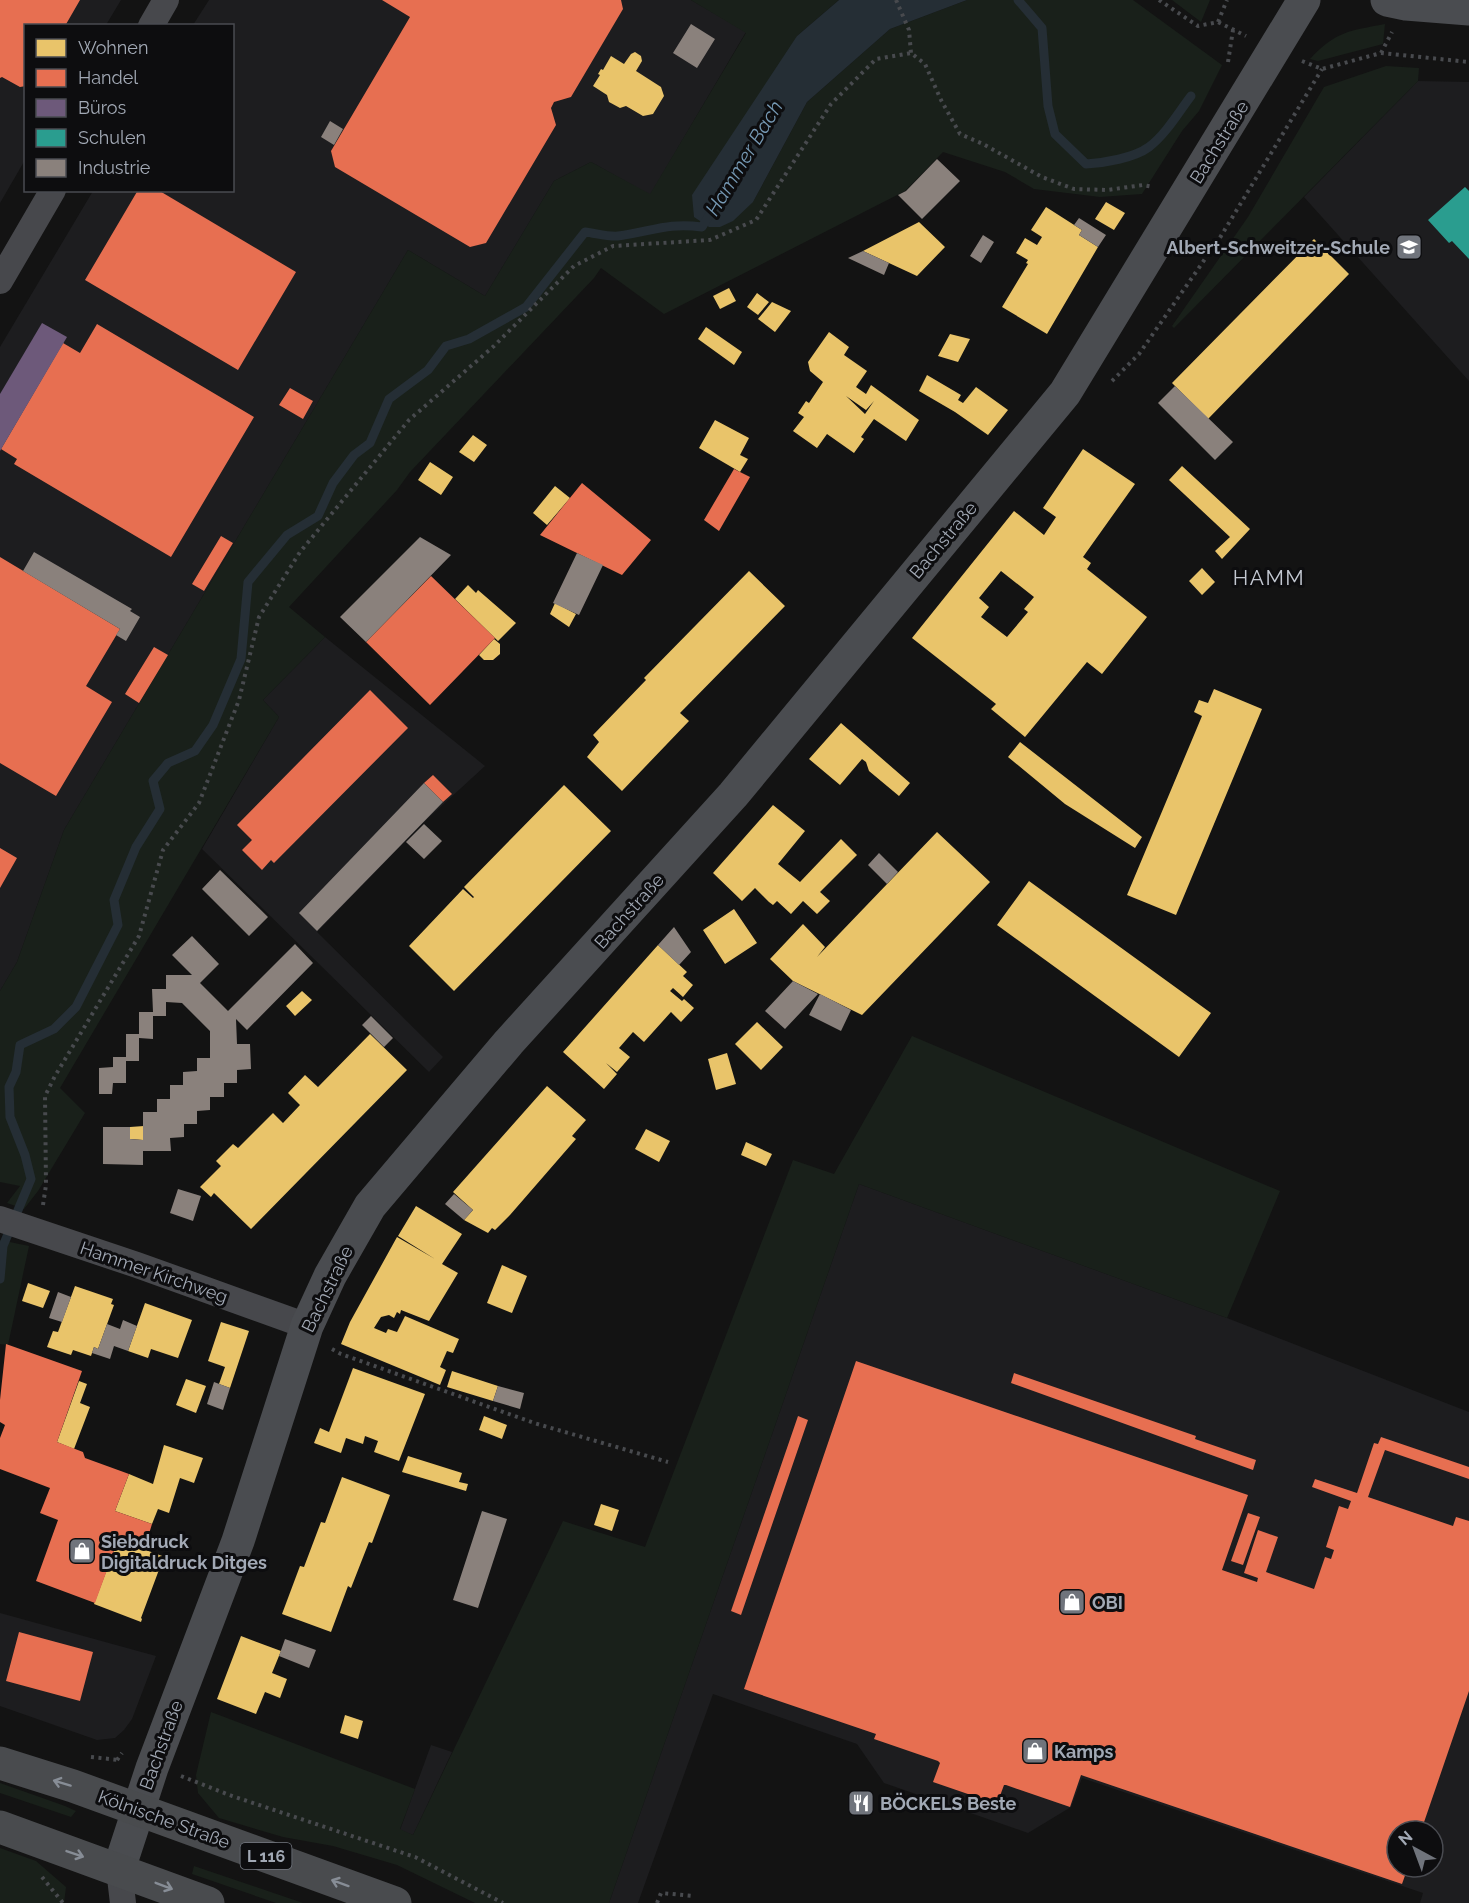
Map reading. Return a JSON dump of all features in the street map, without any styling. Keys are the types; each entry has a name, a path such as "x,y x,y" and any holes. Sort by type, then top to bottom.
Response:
{"main road":[{"name":"Kölnische Straße","path":"0,1763 73,1786 395,1903"},
{"path":"0,1827 208,1903"}],"street":[{"path":"152,24 166,0"},
{"name":"Bachstraße","path":"123,1903 119,1869 137,1809 238,1541 307,1326 330,1276 370,1206 509,1042 733,795 1065,393 1304,0"},
{"path":"1387,0 1406,4 1469,9"},
{"path":"0,281 52,192"},
{"name":"Hammer Kirchweg","path":"0,1219 170,1276 307,1326"}],"path":[{"path":"896,0 909,30 911,53 925,64 940,100 960,134 983,144 1042,177 1074,189 1107,190 1143,185 1156,188"},
{"path":"1159,0 1198,26 1218,22 1275,51 1322,69 1381,53 1469,62"},
{"path":"1218,22 1227,0"},
{"path":"32,1230 46,1185 45,1096 138,936 163,850 199,803 239,699 260,617 300,552 409,420 494,346 574,266 613,246 710,240 756,220 831,104 876,59 911,53"},
{"path":"1107,386 1139,354 1221,236 1322,69"},
{"path":"307,1326 324,1344 341,1354 534,1423 668,1462"},
{"path":"39,1873 63,1903"},
{"path":"657,1903 660,1893 694,1896"}],"shaded area":[{"path":"0,0 121,0 107,24 24,24 24,162 0,203"},
{"path":"209,0 691,0 746,32 650,195 591,162 554,181 485,296 408,250 64,830 17,962 0,991 0,347 92,192 234,192 234,24 194,24"},
{"path":"691,0 839,0 797,36 753,202 807,102 890,29 967,0 1133,0 1222,65 1199,111 1182,131 1142,194 1100,197 1034,189 1005,172 943,152 905,191 664,314 601,268 410,472 397,490 289,607 325,637 263,700 279,717 60,1088 85,1113 38,1191 24,1209 7,1203 20,1186 0,1182 0,991 17,962 64,830 408,250 485,296 554,181 591,162 650,194 746,33"},
{"path":"1172,0 1210,0 1201,22"},
{"path":"1385,24 1383,44 1318,61 1310,59 1336,37 1362,28"},
{"path":"1386,66 1419,68 1418,81 1174,328 1172,326 1248,217 1324,87"},
{"name":"Albert-Schweitzer-Schule","path":"1418,81 1469,82 1469,381 1304,197"},
{"path":"325,637 485,766 424,822 317,932 443,1057 429,1072 202,849 279,717 263,700"},
{"path":"912,1036 1280,1191 1227,1318 859,1184 609,1903 475,1903 397,1865 333,1846 283,1837 219,1818 198,1793 196,1775 211,1712 415,1789 400,1829 413,1835 563,1521 645,1547 793,1160 834,1174"},
{"path":"859,1184 1227,1318 1469,1412 1469,1903 1420,1903 1423,1893 1082,1778 1071,1807 1028,1833 884,1783 857,1744 713,1694 638,1903 609,1903"},
{"path":"0,1240 29,1246 8,1345 0,1344"},
{"path":"0,1613 156,1656 132,1719 124,1730 115,1738 97,1740 0,1706"},
{"path":"431,1745 452,1752 413,1835 400,1830"},
{"path":"0,1783 76,1811 71,1817 0,1793"},
{"path":"0,1848 36,1861 66,1887 64,1903 0,1903"},
{"path":"194,1866 303,1903 276,1903 192,1874"}],"water":[{"path":"839,0 967,0 890,29 807,102 753,202 733,221 720,227 709,227 694,217 692,195 797,36"}],"building: Wohnen":[{"path":"635,52 641,56 642,61 636,71 661,87 664,96 653,114 643,116 626,106 620,108 609,102 607,95 593,86 601,69 603,70 611,56 624,64"},
{"path":"1106,202 1125,213 1114,230 1095,219"},
{"path":"1046,207 1082,230 1079,235 1098,247 1047,334 1002,307 1028,264 1026,263 1028,260 1016,253 1025,238 1037,245 1042,237 1031,230"},
{"path":"919,222 945,247 917,276 863,251"},
{"path":"1314,239 1349,274 1208,419 1172,383"},
{"path":"729,288 736,301 720,309 713,296"},
{"path":"757,293 769,302 758,315 747,307"},
{"path":"772,302 791,311 775,332 758,319"},
{"path":"706,327 742,352 734,365 698,339"},
{"path":"829,332 849,347 844,355 867,371 856,387 866,394 871,385 919,420 906,441 874,419 861,437 864,439 854,453 827,434 817,448 793,431 804,417 798,413 806,401 809,403 823,382 810,371 808,362","holes":["846,396 866,410 874,401 865,414"]},
{"path":"950,334 970,339 958,362 938,356"},
{"path":"927,375 961,395 958,400 963,403 976,387 1008,410 988,435 919,391"},
{"path":"715,420 749,438 740,455 748,459 740,472 699,448"},
{"path":"473,435 487,445 474,462 459,452"},
{"path":"1083,449 1135,484 1083,557 1091,563 1087,569 1147,617 1102,674 1087,662 1025,737 991,709 996,704 912,638 1014,511 1044,535 1056,517 1043,508","holes":["1001,571 1034,597 1024,609 1028,612 1007,637 981,617 989,607 979,598"]},
{"path":"430,462 453,477 441,495 418,480"},
{"path":"1182,466 1250,529 1222,559 1215,551 1230,537 1169,480"},
{"path":"555,486 570,498 547,525 533,513"},
{"path":"1202,568 1215,582 1202,595 1189,581"},
{"path":"749,571 785,606 680,713 689,721 622,791 587,757 599,742 593,735 646,680 644,678"},
{"path":"468,585 476,593 478,590 516,623 498,641 455,599"},
{"path":"555,603 576,614 569,627 550,614"},
{"path":"494,639 500,644 500,654 493,660 484,660 479,655"},
{"path":"1214,689 1262,709 1176,915 1127,895 1202,716 1194,712 1199,700 1208,703"},
{"path":"841,723 910,783 899,796 869,771 866,762 862,759 840,785 809,759"},
{"path":"1020,742 1142,837 1135,848 1065,804 1008,757"},
{"path":"564,785 611,831 454,991 409,946 463,889 474,897 464,887"},
{"path":"773,805 805,831 778,864 800,882 841,839 857,855 820,892 830,901 817,914 803,901 791,914 777,901 773,905 755,888 742,901 713,873"},
{"path":"937,832 990,882 862,1015 793,981 770,959 803,924 825,947 817,957"},
{"path":"1029,881 1211,1013 1179,1057 997,925"},
{"path":"734,909 757,943 725,964 703,930"},
{"path":"658,945 687,972 683,976 693,985 683,997 673,988 670,991 694,1008 681,1022 671,1012 644,1042 633,1032 619,1048 630,1057 617,1072 606,1063 617,1074 604,1089 563,1052"},
{"path":"302,991 312,1000 295,1016 286,1006"},
{"path":"757,1022 783,1047 761,1070 735,1044"},
{"path":"370,1034 407,1070 251,1229 214,1193 211,1197 200,1187 221,1166 216,1161 233,1144 238,1148 273,1113 283,1123 300,1105 288,1093 305,1075 318,1087"},
{"path":"727,1053 736,1084 716,1090 708,1059"},
{"path":"547,1086 586,1120 572,1136 576,1139 510,1215 495,1230 492,1228 488,1233 464,1220 473,1210 453,1192"},
{"path":"144,1126 143,1140 130,1139 130,1127"},
{"path":"646,1129 670,1141 659,1162 635,1149"},
{"path":"746,1142 772,1154 766,1166 741,1155"},
{"path":"416,1206 462,1234 442,1264 458,1273 429,1321 401,1310 400,1314 397,1312 394,1318 389,1315 381,1317 374,1328 386,1333 388,1329 397,1332 405,1316 459,1339 453,1353 447,1351 440,1367 446,1370 440,1385 341,1344 350,1322 397,1237 435,1259 398,1236"},
{"path":"502,1265 527,1276 512,1313 487,1303"},
{"path":"28,1283 50,1291 43,1308 22,1301"},
{"path":"75,1286 113,1299 111,1304 114,1305 98,1349 94,1347 91,1356 73,1350 71,1355 47,1347 53,1331 58,1332"},
{"path":"145,1303 192,1320 178,1358 151,1349 148,1358 128,1351"},
{"path":"221,1322 249,1331 230,1388 219,1384 225,1367 208,1361"},
{"path":"353,1368 425,1394 399,1461 374,1452 378,1441 365,1436 363,1444 346,1438 341,1453 314,1443 320,1428 329,1432"},
{"path":"452,1371 498,1386 493,1401 447,1387"},
{"path":"186,1379 206,1386 196,1413 176,1405"},
{"path":"79,1381 87,1384 80,1403 90,1407 74,1449 57,1442"},
{"path":"484,1416 507,1425 502,1439 479,1430"},
{"path":"164,1445 203,1458 194,1483 180,1478 169,1513 158,1509 152,1524 115,1511 129,1474 153,1484"},
{"path":"408,1456 462,1473 459,1482 468,1484 466,1491 402,1472"},
{"path":"342,1477 390,1495 372,1543 369,1542 351,1588 348,1586 331,1632 282,1614 300,1566 304,1567 321,1522 325,1523"},
{"path":"601,1504 619,1510 612,1531 594,1525"},
{"path":"118,1540 165,1557 141,1622 94,1604"},
{"path":"241,1636 281,1651 272,1673 287,1679 280,1698 265,1692 256,1714 217,1699"},
{"path":"345,1715 363,1721 358,1739 340,1733"}],"building: Handel":[{"path":"0,0 80,0 66,24 24,24 24,86 20,87 0,78"},
{"path":"382,0 621,0 623,9 571,97 554,102 551,108 556,125 486,243 470,247 335,167 331,151 410,17"},
{"path":"137,192 161,192 296,272 238,370 85,280"},
{"path":"97,324 254,417 171,557 14,464 17,459 1,449 63,343 80,353"},
{"path":"290,388 313,401 303,419 279,405"},
{"path":"734,469 750,477 719,531 704,520"},
{"path":"582,483 651,540 622,575 540,535"},
{"path":"221,536 233,543 204,591 192,584"},
{"path":"0,557 120,629 86,686 112,702 56,796 0,763"},
{"path":"431,576 495,638 430,705 366,642"},
{"path":"154,647 168,655 139,703 125,694"},
{"path":"370,690 408,728 274,863 271,860 262,870 242,850 252,840 237,825"},
{"path":"433,775 452,794 443,802 424,783"},
{"path":"0,848 17,858 0,888"},
{"path":"6,1344 82,1371 57,1442 83,1452 85,1458 129,1474 115,1511 152,1524 144,1550 118,1540 95,1603 36,1581 58,1520 40,1513 50,1488 0,1469 0,1438 5,1425 0,1422 0,1400"},
{"path":"856,1361 1248,1495 1222,1570 1257,1582 1258,1578 1244,1573 1258,1530 1278,1537 1266,1572 1314,1589 1325,1557 1331,1559 1334,1550 1326,1547 1339,1506 1348,1509 1351,1501 1312,1487 1315,1479 1357,1493 1374,1443 1378,1444 1381,1437 1469,1467 1469,1479 1385,1450 1368,1497 1453,1526 1456,1517 1469,1521 1469,1691 1425,1819 1385,1819 1385,1878 1081,1775 1070,1807 1006,1785 1004,1785 997,1804 933,1782 940,1763 938,1761 874,1739 876,1734 744,1689"},
{"path":"1014,1373 1196,1436 1195,1439 1256,1460 1253,1470 1011,1383"},
{"path":"798,1416 808,1420 741,1615 731,1611"},
{"path":"1248,1513 1260,1517 1243,1565 1231,1561"},
{"path":"19,1632 93,1652 80,1701 6,1681"},
{"path":"1387,1879 1404,1879 1402,1884"}],"building: Büros":[{"path":"42,323 67,337 0,451 0,394"}],"building: Schulen":[{"path":"1465,187 1469,191 1469,259 1452,241 1449,243 1428,220"}],"building: Industrie":[{"path":"691,24 715,39 697,68 673,53"},
{"path":"330,121 343,129 334,145 321,137"},
{"path":"937,159 960,181 922,219 898,195 906,191"},
{"path":"1079,218 1106,235 1098,247 1079,235 1082,230 1074,225"},
{"path":"983,235 994,242 981,263 970,256"},
{"path":"863,251 889,263 884,275 848,258"},
{"path":"1175,386 1233,442 1215,460 1158,403"},
{"path":"420,537 451,555 366,642 340,617"},
{"path":"34,552 132,609 130,611 140,617 126,641 116,635 120,629 23,571"},
{"path":"577,553 603,565 579,615 553,603"},
{"path":"424,783 443,802 317,931 299,913"},
{"path":"424,824 442,841 424,859 406,842"},
{"path":"879,853 898,872 887,884 868,865"},
{"path":"220,870 268,917 249,936 202,889"},
{"path":"674,927 691,952 679,965 658,945"},
{"path":"192,936 219,964 200,983 228,1011 295,944 313,963 247,1030 236,1019 237,1044 250,1044 251,1069 237,1070 237,1083 224,1083 224,1097 210,1097 210,1110 197,1111 197,1124 184,1124 184,1137 170,1138 171,1151 143,1151 143,1165 103,1164 103,1127 130,1127 130,1139 143,1140 143,1112 157,1112 157,1099 170,1099 170,1085 183,1085 183,1072 197,1071 197,1058 210,1058 210,1031 182,1003 166,1002 166,1016 153,1016 153,1039 139,1038 139,1061 126,1061 126,1083 113,1083 112,1094 99,1094 99,1068 113,1067 113,1057 126,1057 126,1034 139,1034 139,1012 153,1012 152,989 166,989 166,975 192,975 172,955"},
{"path":"793,981 818,994 785,1029 765,1011"},
{"path":"820,994 851,1010 841,1031 809,1015"},
{"path":"371,1016 393,1038 384,1047 362,1025"},
{"path":"178,1189 201,1196 193,1221 170,1213"},
{"path":"454,1194 473,1210 464,1220 445,1204"},
{"path":"58,1292 71,1297 62,1322 49,1318"},
{"path":"123,1320 137,1326 128,1351 114,1346 110,1359 92,1353 94,1347 98,1349 107,1324 120,1329"},
{"path":"214,1382 230,1388 223,1410 207,1404"},
{"path":"498,1386 524,1393 520,1409 493,1401"},
{"path":"482,1511 507,1519 478,1608 453,1600"},
{"path":"285,1639 316,1650 309,1668 279,1656"}],"waterway":[{"name":"Hammer Bach","path":"1018,0 1042,28 1048,106 1055,134 1086,164 1110,161 1143,151 1166,130 1191,96"},
{"name":"Hammer Bach","path":"0,1279 3,1246 31,1179 25,1155 10,1117 9,1087 16,1072 20,1045 54,1029 76,1007 118,925 114,900 136,847 160,809 153,781 168,763 195,751 213,725 241,659 248,582 287,535 318,516 333,483 354,455 370,443 389,399 428,370 446,346 469,339 526,307 585,232 618,236 669,227 702,227 710,214"}],"place":[{"name":"Albert-Schweitzer-Schule","path":"1409,247"},
{"name":"Siebdruck Digitaldruck Ditges","path":"82,1551"},
{"name":"OBI","path":"1072,1602"},
{"name":"Kamps","path":"1035,1751"},
{"name":"BÖCKELS Beste","path":"861,1803"}],"district":[{"name":"HAMM","path":"1269,577"}]}
